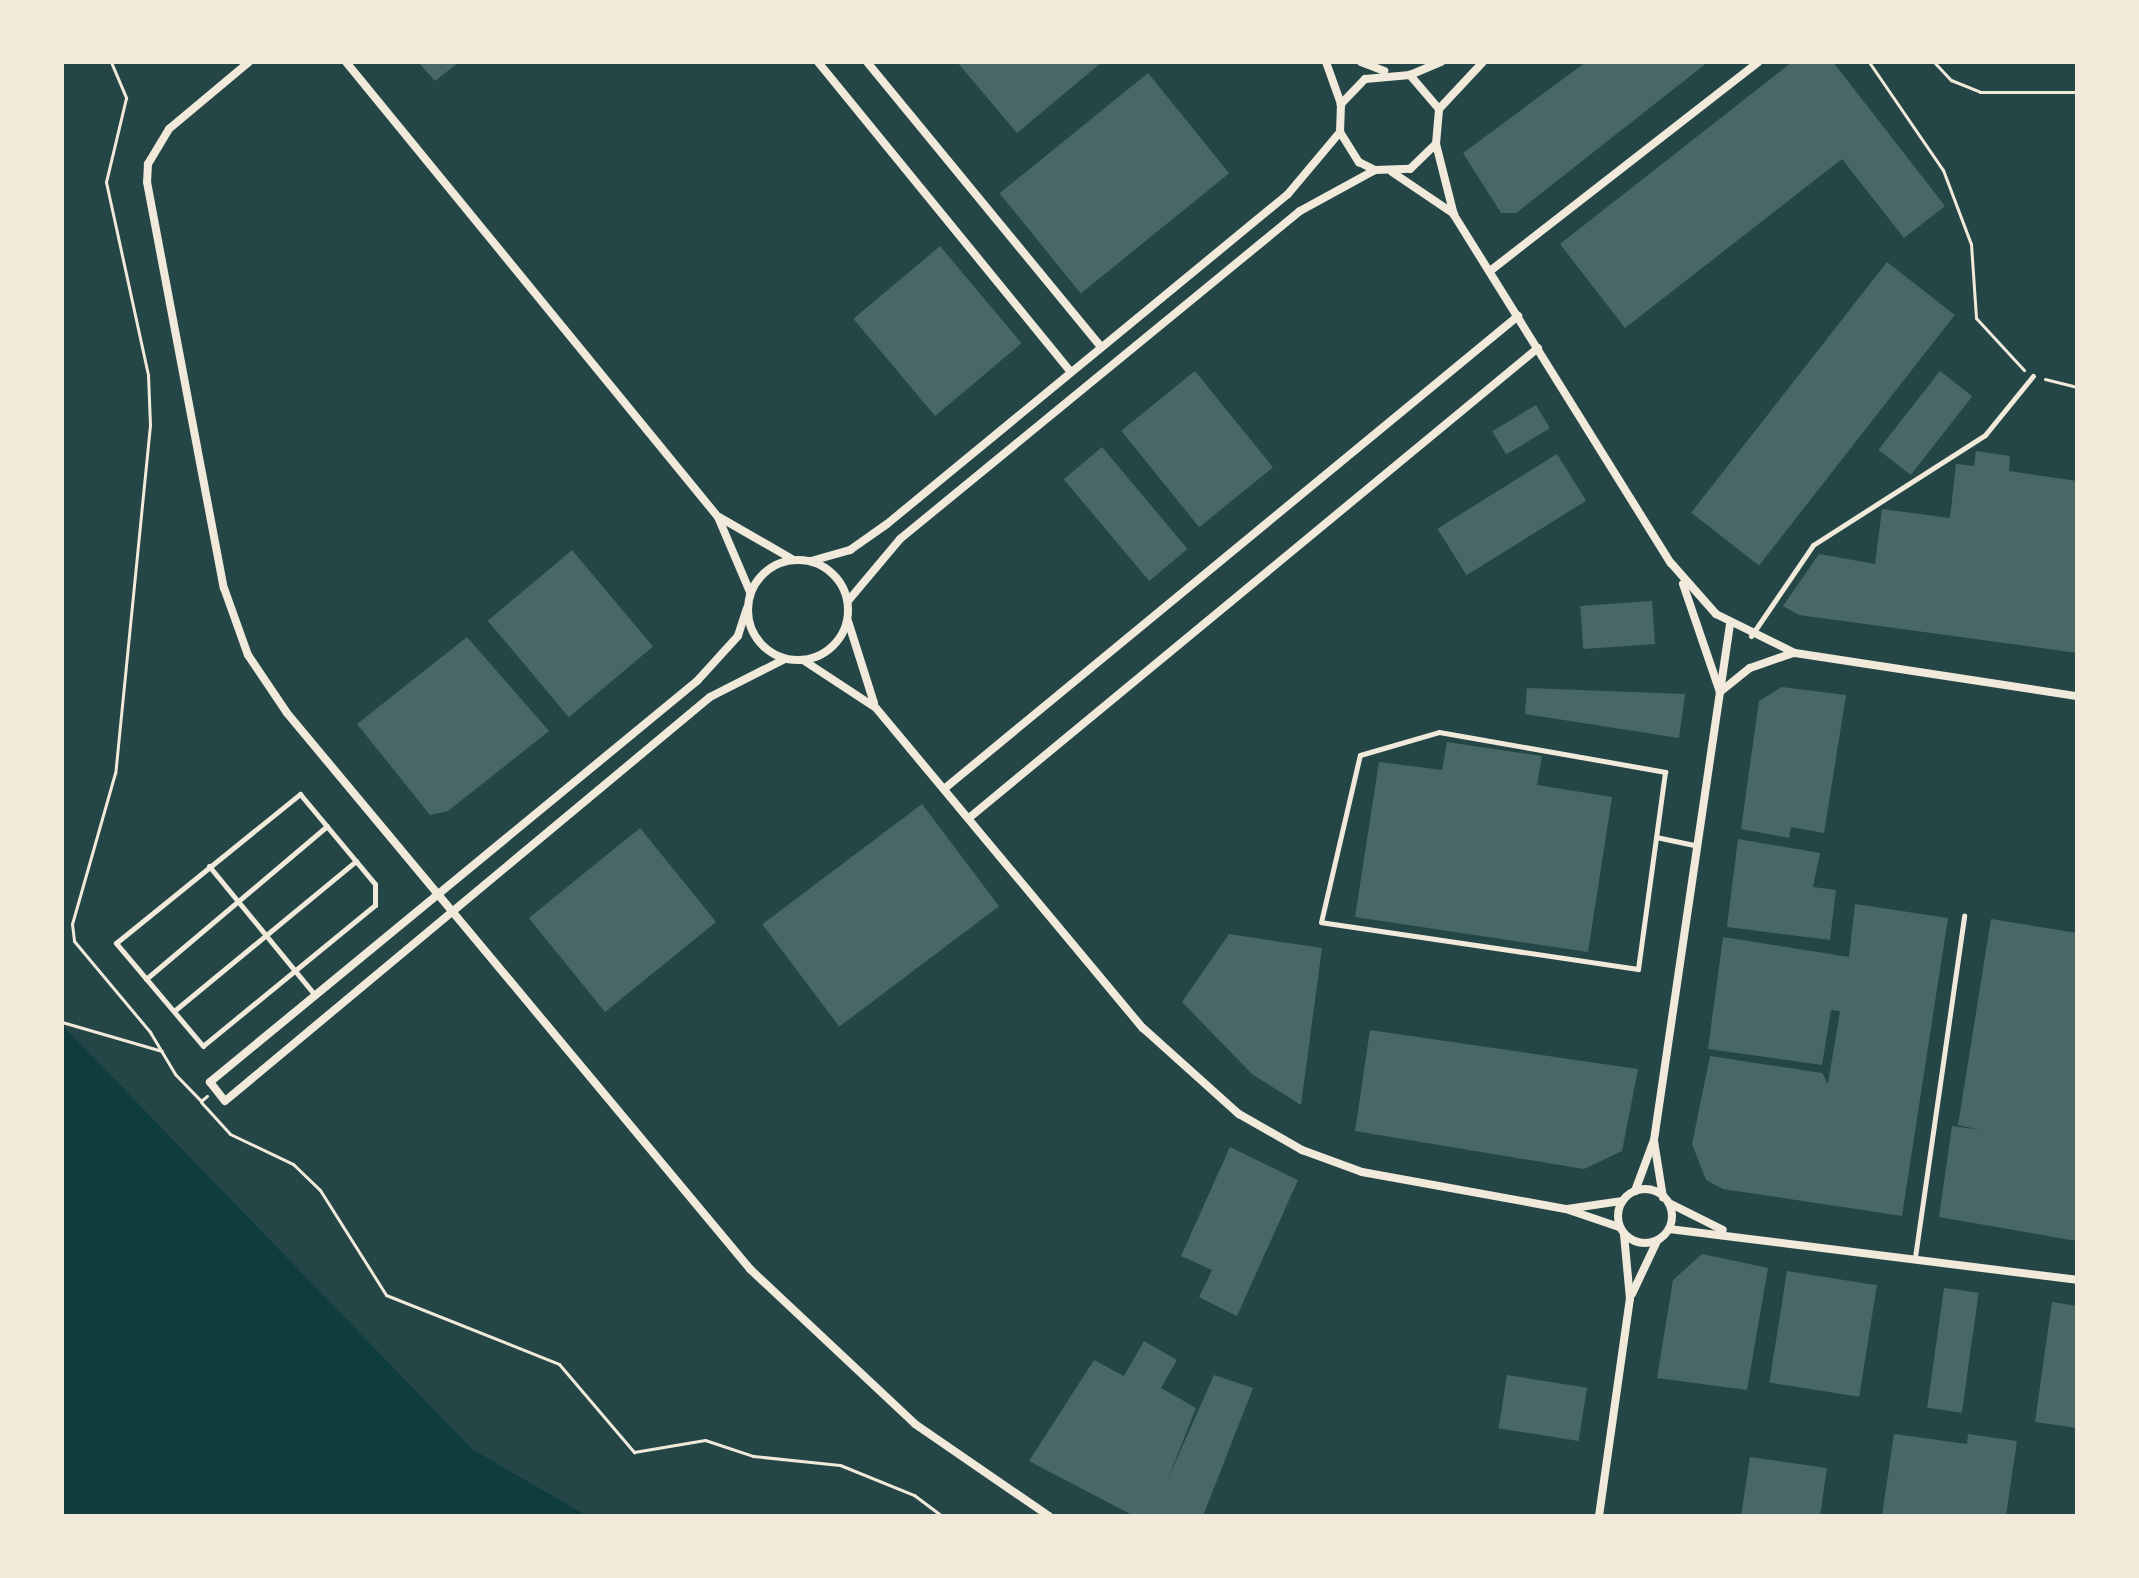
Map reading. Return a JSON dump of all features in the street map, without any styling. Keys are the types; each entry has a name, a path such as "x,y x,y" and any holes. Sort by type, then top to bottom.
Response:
{"street":[{"path":"249,62 169,129 148,164 224,588 267,686 750,1269 915,1424 1049,1516"},
{"path":"346,62 718,517 750,592"},
{"path":"818,62 1071,372"},
{"path":"867,62 1101,347"},
{"path":"1326,62 1341,104 1340,132 1346,149 1375,170"},
{"path":"1361,62 1385,71 1410,75 1441,62"},
{"path":"1483,62 1439,109 1436,144 1454,215 1682,580 1720,692"},
{"path":"1490,271 1758,62"},
{"path":"1341,104 1365,79 1385,71"},
{"path":"1410,75 1439,109"},
{"path":"718,517 792,559 811,561 850,550 887,524 1296,187 1340,132"},
{"path":"848,601 900,539 1288,220 1330,188 1375,170 1392,172 1417,164 1436,144"},
{"path":"1392,172 1454,215"},
{"path":"944,789 1518,316"},
{"path":"969,818 1538,348"},
{"path":"792,559 759,576 750,592 747,608 720,661 213,1085 225,1101 724,687 785,659 803,660 831,647 848,619"},
{"path":"811,561 828,571 848,601 848,619 876,708"},
{"path":"1682,580 1730,624 1751,636 1795,653 2077,696"},
{"path":"747,608 758,640 785,659"},
{"path":"1566,1209 1622,1201 1635,1191 1654,1140 1695,845 1730,624"},
{"path":"1720,692 1750,668 1795,653"},
{"path":"803,660 876,708 1143,1028 1239,1114 1302,1150 1362,1172 1566,1209 1657,1241"},
{"path":"1654,1140 1669,1229"},
{"path":"1635,1191 1666,1200 1724,1230"},
{"path":"1599,1516 1630,1299 1622,1231 1622,1201"},
{"path":"1630,1299 1657,1241 1669,1229 1724,1230 2077,1280"}],"lane":[{"path":"1751,636 1813,545 1985,435 2033,376"},
{"path":"1439,732 1665,772 1656,837 1638,969 1321,922 1360,755 1439,732"},
{"path":"300,794 356,861 375,884 375,905 203,1046 116,943 300,794"},
{"path":"146,979 327,826"},
{"path":"1656,837 1695,845"},
{"path":"174,1011 356,861"},
{"path":"209,866 316,996"},
{"path":"1915,1257 1964,916"}],"path":[{"path":"111,62 126,98 106,182 148,375 150,425 115,773 72,924 74,941 230,1134 293,1164 320,1190 386,1295 559,1364 634,1452 705,1440 753,1456 840,1465 914,1495 942,1516"},
{"path":"1869,62 1943,170 1971,244 1976,318 2003,355 2033,376 2077,387"},
{"path":"1934,62 1951,80 1980,92 2077,92"},
{"path":"62,1022 163,1051"},
{"path":"201,1101 213,1085"}],"shaded area":[{"path":"62,62 2077,62 2077,1516 587,1516 472,1449 62,1025"}],"building":[{"path":"418,62 459,62 435,81"},
{"path":"957,62 1102,62 1017,133"},
{"path":"1586,62 1708,62 1516,213 1501,213 1463,153"},
{"path":"1792,62 1833,62 1945,206 1904,238 1842,159 1625,328 1560,244"},
{"path":"1148,73 1229,173 1081,293 1000,193"},
{"path":"940,246 1022,343 935,416 853,319"},
{"path":"1887,262 1955,315 1759,566 1691,513"},
{"path":"1195,371 1273,467 1199,527 1121,431"},
{"path":"1940,371 1972,396 1911,475 1878,450"},
{"path":"1536,405 1550,428 1506,454 1492,431"},
{"path":"1102,447 1187,549 1149,581 1064,479"},
{"path":"1976,451 2010,456 2009,471 2077,481 2077,653 1799,615 1783,606 1819,554 1875,564 1882,509 1950,518 1956,464 1974,466"},
{"path":"1557,454 1586,501 1467,575 1437,529"},
{"path":"572,550 653,647 569,717 488,621"},
{"path":"1652,601 1655,644 1583,649 1580,606"},
{"path":"467,637 549,731 448,811 430,815 357,724"},
{"path":"1782,687 1846,695 1824,833 1791,827 1789,838 1741,829 1759,701"},
{"path":"1527,688 1685,694 1679,738 1525,714"},
{"path":"1447,742 1542,756 1537,785 1612,797 1588,952 1355,917 1379,762 1442,770"},
{"path":"922,804 999,906 839,1027 762,924"},
{"path":"640,828 716,922 605,1012 529,918"},
{"path":"1738,839 1820,853 1813,887 1836,890 1830,940 1727,927"},
{"path":"1855,904 1948,918 1902,1216 1723,1189 1706,1180 1692,1144 1710,1056 1822,1073 1828,1084 1840,1011 1831,1010 1822,1065 1708,1049 1723,937 1849,957"},
{"path":"1991,919 2077,933 2077,1241 1939,1217 1952,1126 1981,1130 1958,1125"},
{"path":"1229,934 1322,948 1301,1105 1252,1074 1182,1002"},
{"path":"1370,1030 1638,1069 1622,1151 1584,1169 1355,1131"},
{"path":"1230,1147 1298,1180 1237,1316 1199,1297 1212,1270 1181,1256"},
{"path":"1702,1254 1768,1268 1747,1390 1657,1378 1673,1280"},
{"path":"1787,1271 1877,1285 1859,1397 1769,1383"},
{"path":"1944,1288 1979,1293 1962,1413 1927,1408"},
{"path":"2052,1302 2077,1306 2077,1428 2035,1422"},
{"path":"1144,1341 1177,1360 1161,1388 1196,1408 1167,1481 1214,1375 1253,1388 1203,1516 1134,1516 1029,1461 1094,1360 1124,1376"},
{"path":"1507,1375 1587,1388 1579,1441 1499,1428"},
{"path":"1894,1434 1967,1444 1968,1434 2017,1441 2006,1516 1882,1516"},
{"path":"1750,1457 1827,1468 1820,1516 1741,1516"}]}
